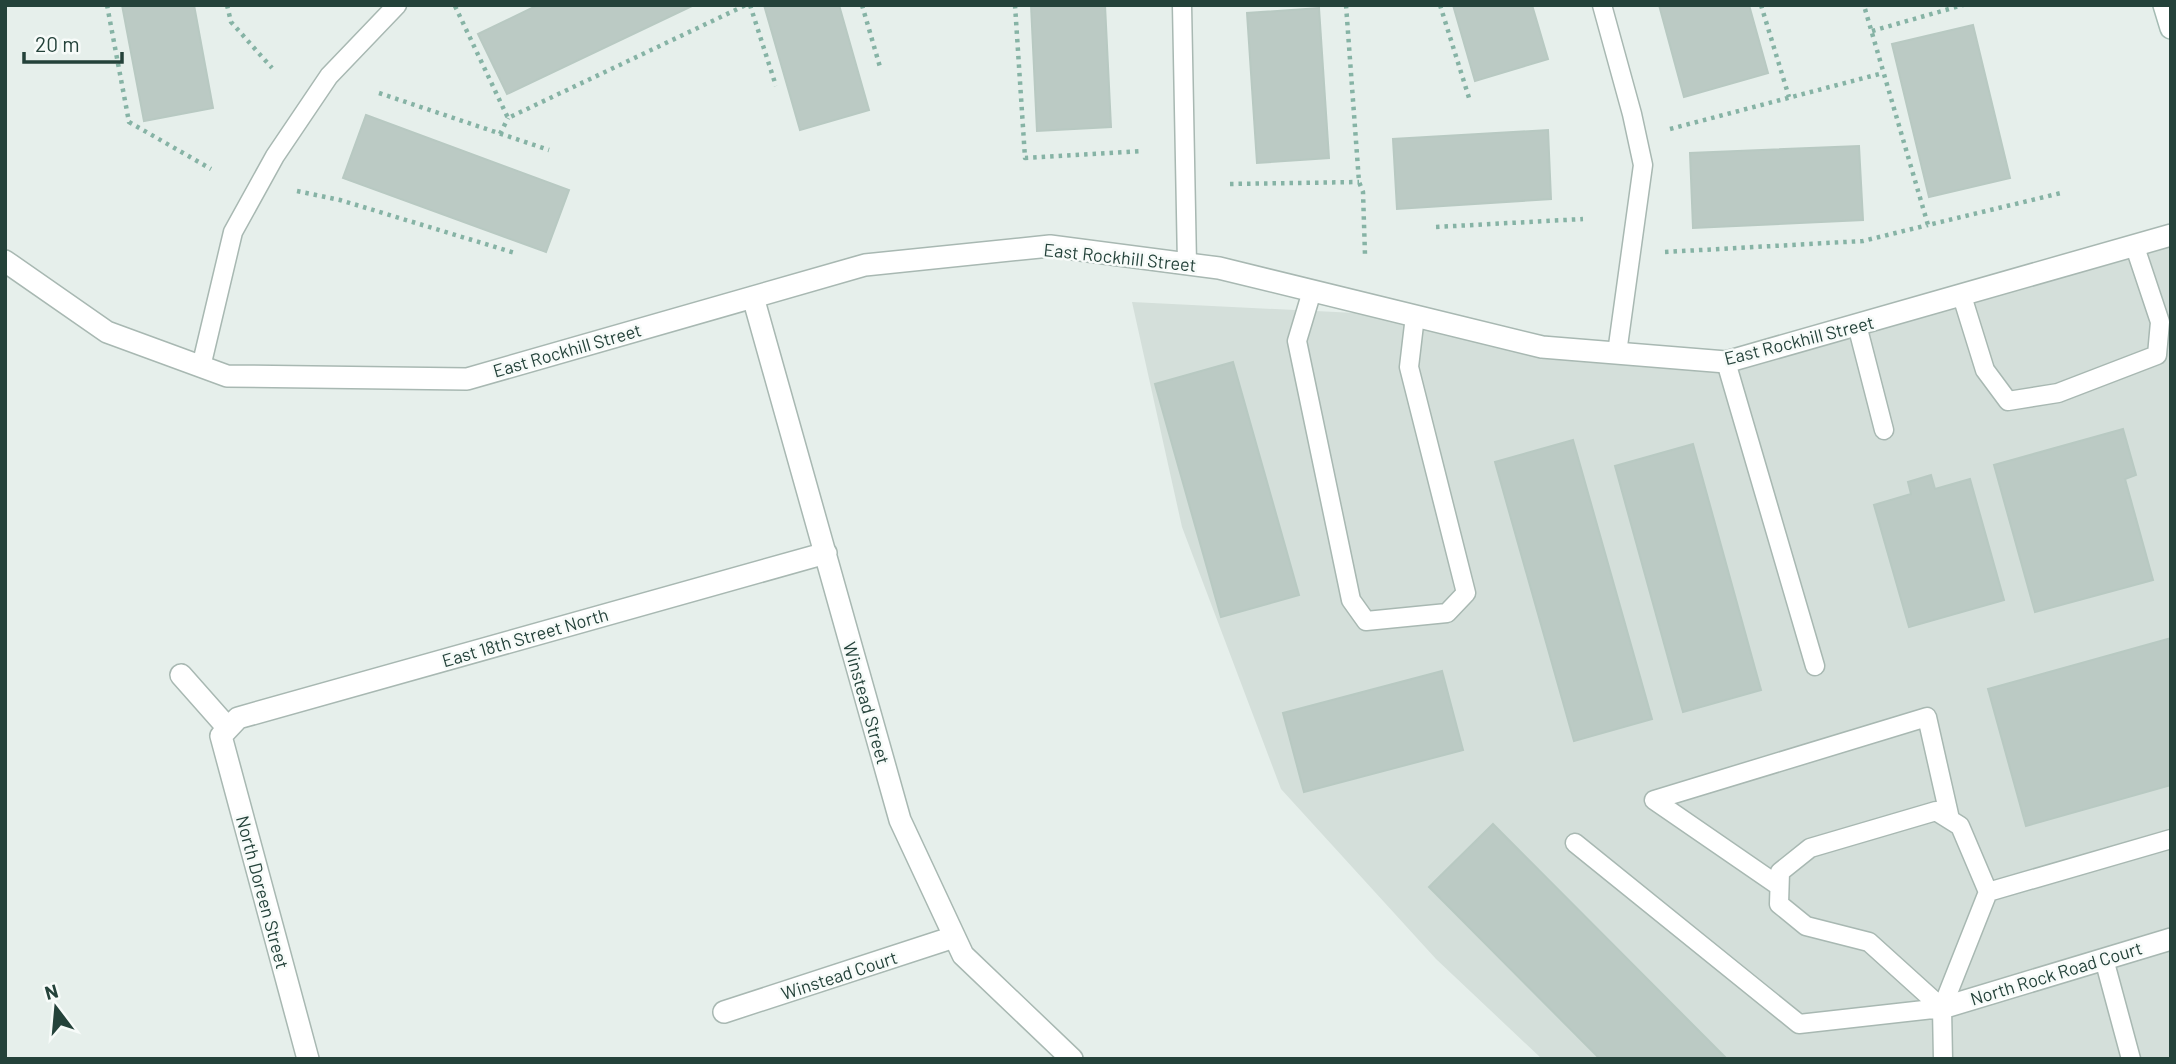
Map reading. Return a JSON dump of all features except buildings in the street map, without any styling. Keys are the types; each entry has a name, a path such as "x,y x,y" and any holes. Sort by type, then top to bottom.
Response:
{"street":[{"path":"2164,5 2171,29"},
{"name":"East Rockhill Street","path":"5,261 107,332 226,376 467,379 865,265 1049,246 1219,268 1542,347 1726,362 2171,236"},
{"name":"Winstead Street","path":"754,297 900,820 963,955 1072,1059"},
{"name":"East 18th Street North","path":"227,727 238,718 826,553"},
{"path":"181,675 227,727"},
{"name":"North Doreen Street","path":"227,727 221,736 308,1059"},
{"name":"Winstead Court","path":"724,1012 954,937"},
{"name":"North Rock Road Court","path":"1942,1008 2171,939"}],"lane":[{"path":"201,367 233,232 275,156 329,76 397,5"},
{"path":"1182,5 1187,264"},
{"path":"1602,5 1643,165 1616,353"},
{"path":"1962,296 1986,370 2008,401 2058,393 2157,355 2160,323 2135,247"},
{"path":"1312,291 1297,341 1351,600 1366,621 1447,612 1466,593 1409,367 1416,316"},
{"path":"1857,325 1884,430"},
{"path":"1726,362 1815,666"},
{"path":"1779,886 1654,800 1927,717 1950,819"},
{"path":"1942,1008 1869,942 1806,926 1779,904 1780,872 1810,848 1936,811 1960,826 1988,892 1942,1008 1943,1059"},
{"path":"1988,892 2171,839"},
{"path":"1575,843 1799,1024 1942,1008"},
{"path":"2104,959 2131,1059"}],"path":[{"path":"107,5 129,122 211,169"},
{"path":"227,5 231,22 272,68"},
{"path":"500,134 508,118 748,5 776,86"},
{"path":"862,5 880,67"},
{"path":"1015,5 1025,158 1142,151"},
{"path":"1346,5 1359,182 1363,192 1365,255"},
{"path":"1440,5 1470,101"},
{"path":"1761,5 1789,97"},
{"path":"1871,31 1962,5"},
{"path":"455,6 508,118"},
{"path":"1866,9 1928,225"},
{"path":"1670,129 1883,73"},
{"path":"379,93 549,150"},
{"path":"1230,184 1359,182"},
{"path":"297,191 340,200 516,253"},
{"path":"1665,251 1863,241 2061,193"},
{"path":"1436,227 1583,219"}],"shaded area":[{"path":"2171,234 2171,1059 1542,1059 1436,959 1281,789 1182,527 1132,302 1416,316 1726,362"}]}
